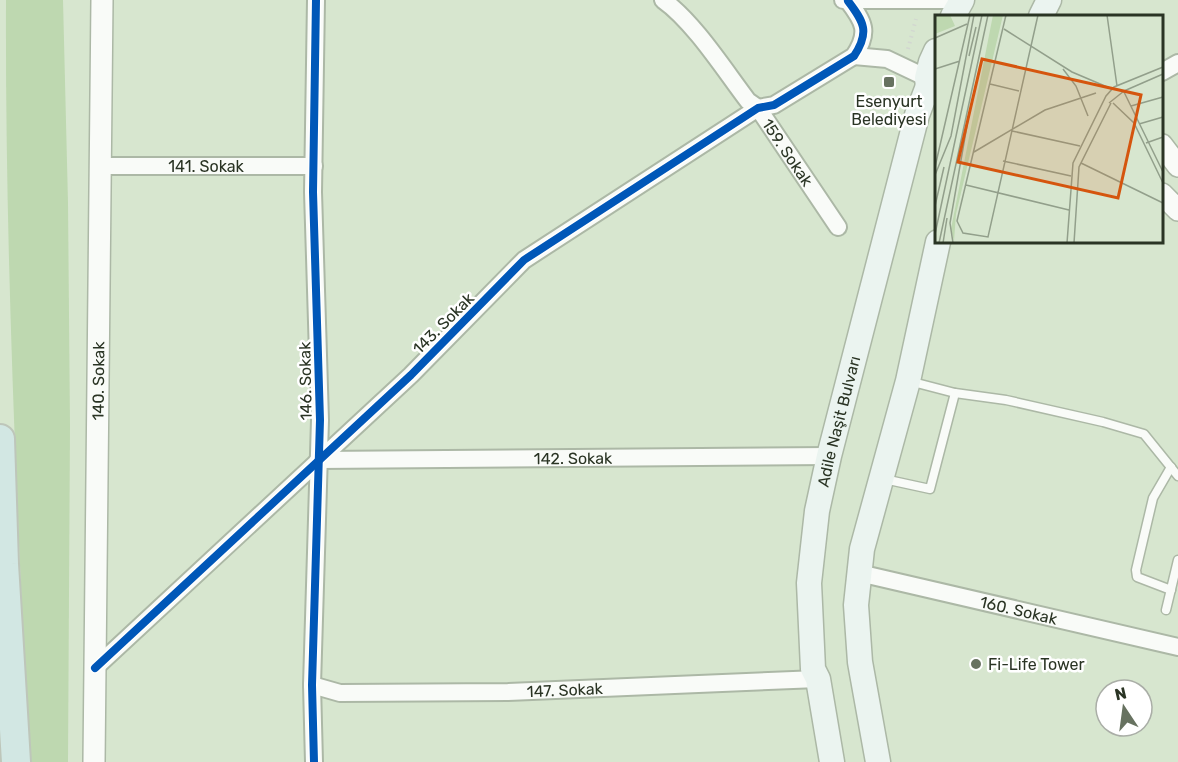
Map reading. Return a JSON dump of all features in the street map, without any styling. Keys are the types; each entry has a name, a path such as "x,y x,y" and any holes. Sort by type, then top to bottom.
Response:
{"highway":[{"path":"0,439 3,564 16,762"}],"main road":[{"path":"954,15 962,0"},
{"name":"Adile Naşit Bulvarı","path":"832,762 818,678 813,669 809,583 816,511 917,115 931,86 935,58"},
{"path":"878,762 860,662 856,605 862,549 908,381 938,243"}],"street":[{"name":"140. Sokak","path":"94,762 102,0"},
{"name":"146. Sokak","path":"314,762 312,685 320,420 313,192 316,0"},
{"name":"159. Sokak","path":"663,0 703,41 748,101 758,108 838,227"},
{"path":"845,1 962,0"},
{"path":"845,1 861,18 864,30 862,45 855,56 887,59 931,86"},
{"name":"143. Sokak","path":"94,668 411,375 524,260 758,108 774,105 855,56"},
{"path":"1163,71 1178,63"},
{"path":"1163,147 1178,166"},
{"name":"141. Sokak","path":"100,166 314,166"},
{"name":"142. Sokak","path":"318,460 829,456"},
{"name":"160. Sokak","path":"860,573 1178,647"},
{"name":"147. Sokak","path":"312,685 340,693 486,692 818,678"}],"lane":[{"path":"908,381 955,393 1006,400 1103,422 1144,434 1178,476"},
{"path":"881,478 930,489 955,393"},
{"path":"1171,467 1153,498 1136,570 1137,577 1171,590"},
{"path":"1166,610 1178,560"}],"path":[{"path":"905,59 918,10"}],"green space":[{"path":"6,0 63,0 70,425 68,762 29,762 16,476 7,190"}],"cycle path":[{"path":"314,762 312,685 320,420 313,192 316,0"},
{"path":"95,668 411,375 524,260 758,108 774,105 854,56 862,40 863,27 848,1"}],"place":[{"name":"Esenyurt Belediyesi","path":"889,82"},
{"name":"Fi-Life Tower","path":"976,664"}]}
